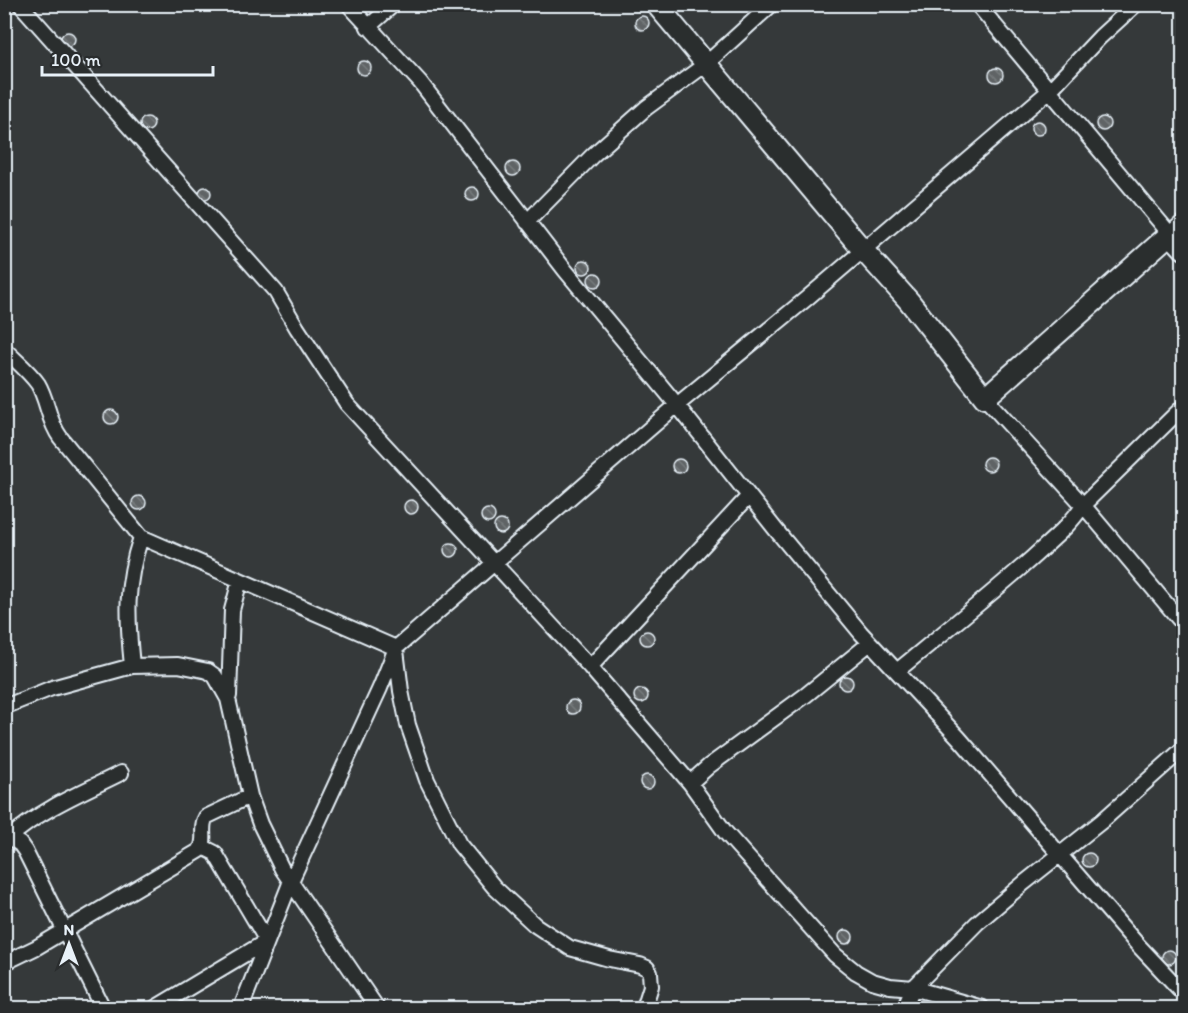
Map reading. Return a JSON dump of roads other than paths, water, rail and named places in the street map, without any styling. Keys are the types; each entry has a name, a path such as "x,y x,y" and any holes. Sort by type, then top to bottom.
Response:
{"street":[{"path":"348,4 420,82 527,222 870,643 1184,994"},
{"path":"368,27 394,4"},
{"path":"656,4 922,317 985,398 1083,505 1184,625"},
{"path":"527,222 593,155 646,108 706,64 772,4"},
{"path":"977,4 1049,91 1177,227 1184,249"},
{"path":"241,1008 291,881 380,688 396,648 677,405 806,299 1049,91 1100,37 1136,4"},
{"path":"21,5 276,292 302,337 347,404 590,667 690,783 725,832 835,955 856,972 872,981 890,986 913,988 982,1008"},
{"path":"985,398 1177,227"},
{"path":"4,349 37,384 44,396 52,426 60,437 141,537 396,648"},
{"path":"897,671 1011,577 1075,517 1083,505 1184,406"},
{"path":"590,667 749,496"},
{"path":"132,666 127,613 128,587 132,563 141,537"},
{"path":"240,580 231,620 228,699 250,796 260,824 282,869 377,1008"},
{"path":"690,783 870,643"},
{"path":"396,648 408,725 428,780 459,844 494,887 543,931 570,948 647,968 650,972 651,986 644,1008"},
{"path":"4,707 52,688 132,666 178,665 208,671 215,676 228,699"},
{"path":"904,1008 913,988 977,923 1061,855 1184,748"},
{"path":"103,1008 25,851 7,836 46,811 121,772"},
{"path":"203,847 202,825 206,817 250,796"},
{"path":"203,847 215,853 267,941"},
{"path":"4,963 64,931 203,847"},
{"path":"155,1008 267,941"}]}
